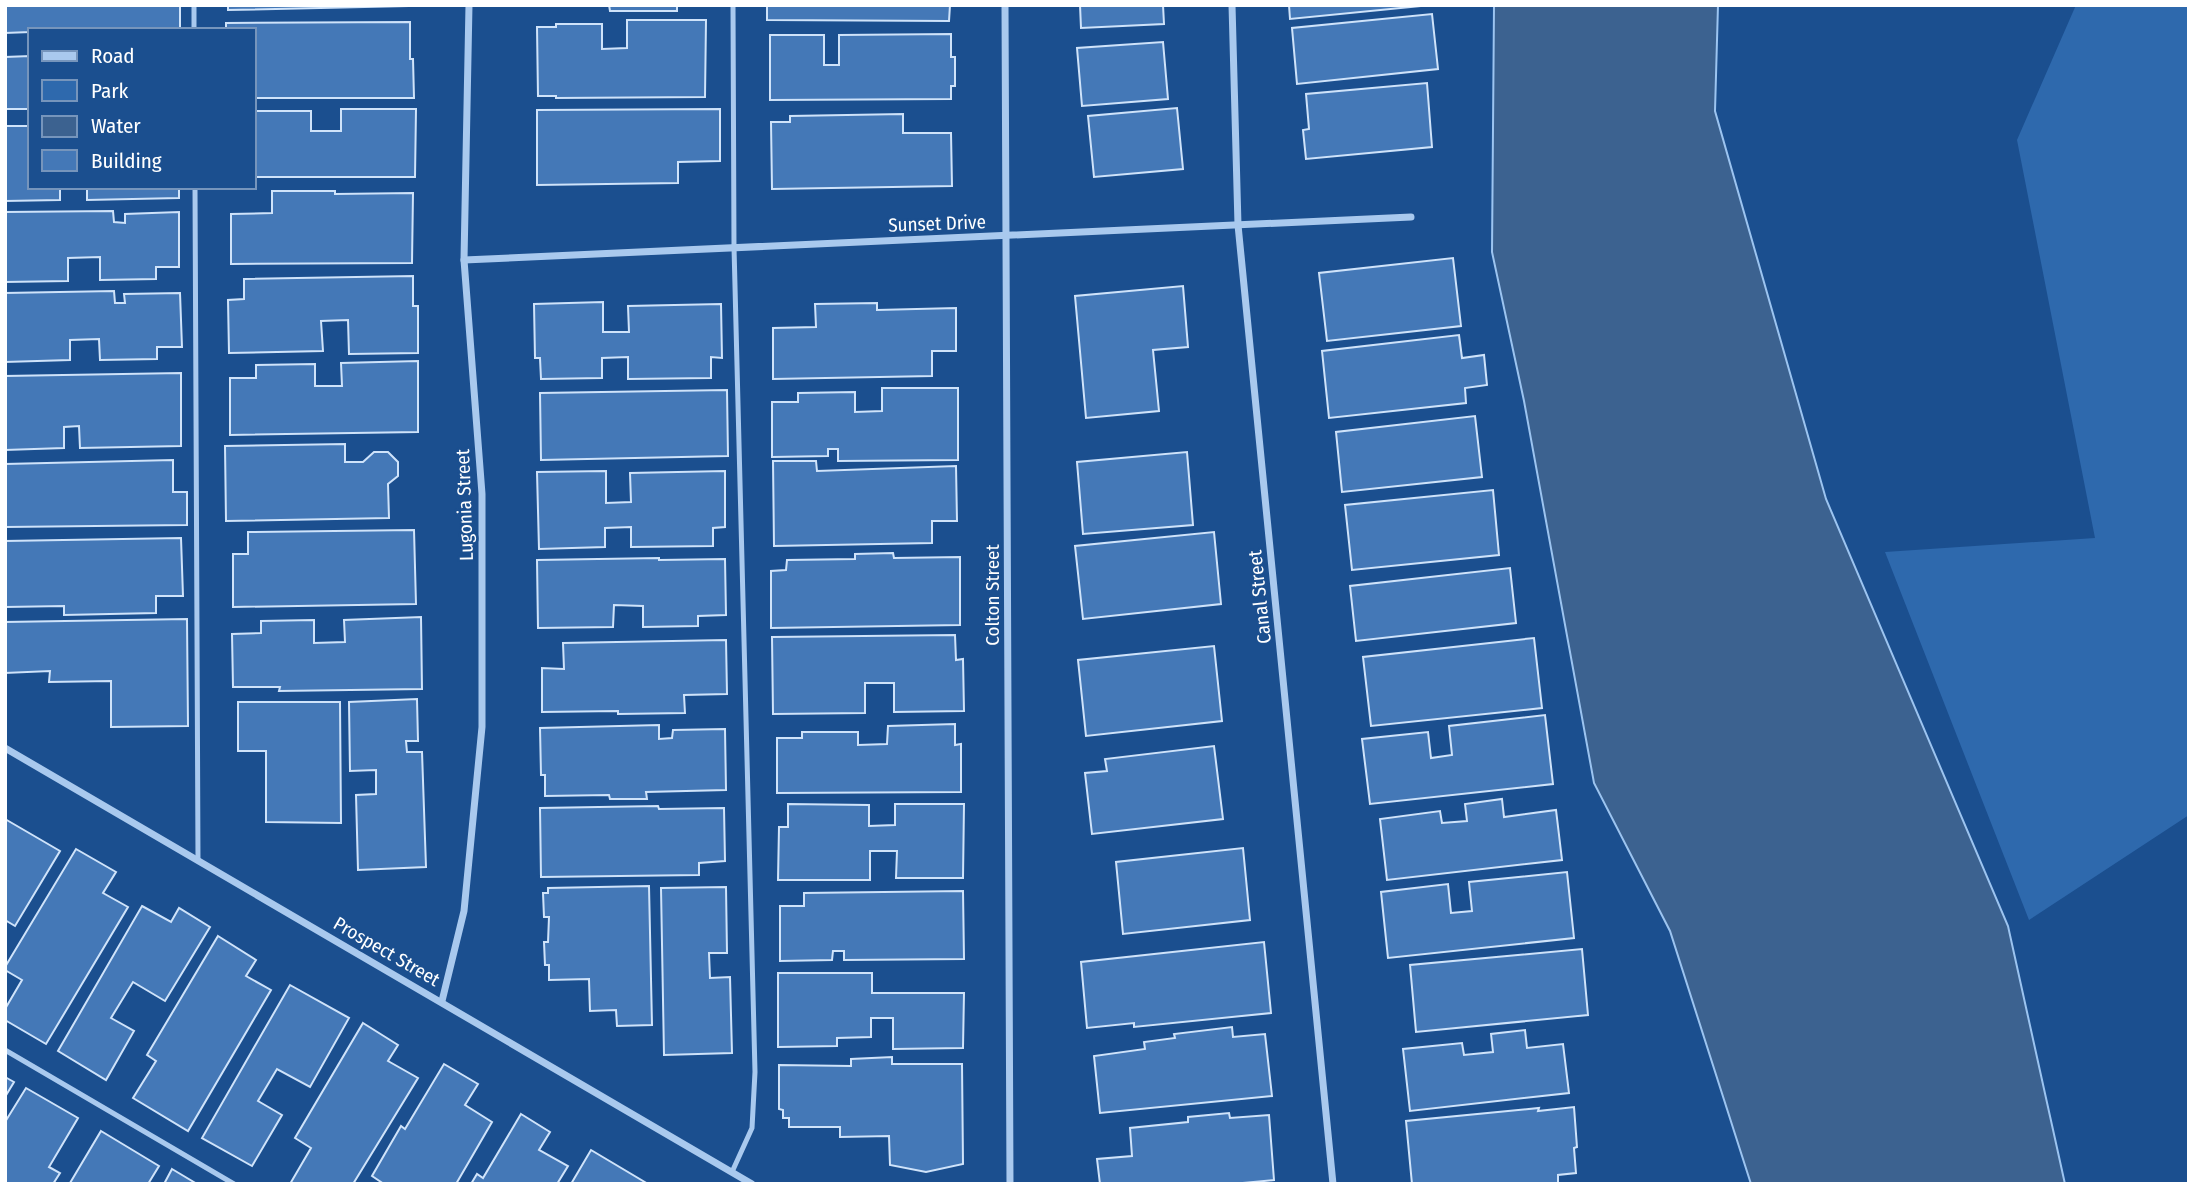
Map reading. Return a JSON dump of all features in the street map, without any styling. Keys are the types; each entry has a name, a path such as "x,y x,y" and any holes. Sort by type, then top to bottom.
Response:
{"street":[{"name":"Lugonia Street","path":"442,1001 464,911 482,727 482,494 464,260 469,5"},
{"name":"Colton Street","path":"1004,5 1010,1184"},
{"name":"Canal Street","path":"1232,5 1238,225 1333,1184"},
{"name":"Sunset Drive","path":"464,260 1411,218"},
{"name":"Prospect Street","path":"5,748 752,1184"}],"lane":[{"path":"194,5 194,28"},
{"path":"732,1172 752,1128 755,1072 734,247 733,5"},
{"path":"195,189 198,860"},
{"path":"5,1050 234,1184"}],"green space":[{"path":"2076,5 2189,5 2189,815 2029,920 1885,552 2095,538 2017,140"}],"water":[{"path":"1494,5 1718,5 1715,111 1826,499 2008,926 2065,1184 1751,1184 1670,931 1594,783 1524,401 1492,252"}],"building":[{"path":"5,5 180,5 180,28 28,28 28,32 5,33"},
{"path":"228,5 408,5 408,6 228,10"},
{"path":"609,5 677,5 677,11 610,11"},
{"path":"767,5 950,5 949,21 767,20"},
{"path":"1080,5 1163,5 1164,24 1081,28"},
{"path":"1289,5 1431,5 1290,19"},
{"path":"1432,14 1438,69 1297,84 1292,28"},
{"path":"627,20 706,20 705,97 538,96 537,27 556,27 556,24 602,24 602,49 627,48"},
{"path":"410,22 414,98 256,98 256,28 226,28 226,23"},
{"path":"951,34 951,57 955,57 955,86 951,86 951,99 770,100 770,35 824,35 824,65 839,65 839,35"},
{"path":"1163,42 1168,99 1082,106 1077,48"},
{"path":"28,56 28,109 5,109 5,57"},
{"path":"1427,83 1432,147 1306,159 1303,130 1309,129 1306,94"},
{"path":"1177,108 1183,169 1094,177 1088,116"},
{"path":"341,109 416,109 415,177 256,177 256,111 311,111 311,131 341,131"},
{"path":"720,109 720,161 678,162 678,183 537,185 537,110"},
{"path":"903,114 903,133 951,133 952,186 772,189 771,122 790,122 790,116"},
{"path":"5,126 28,126 28,189 60,189 60,200 5,201"},
{"path":"87,189 179,189 179,198 87,200"},
{"path":"272,191 335,191 335,194 413,193 412,263 231,264 231,214 272,213"},
{"path":"113,211 114,222 125,223 125,214 179,212 179,267 156,267 156,279 100,280 100,257 68,258 68,281 5,282 5,212"},
{"path":"1453,258 1461,326 1327,341 1319,273"},
{"path":"413,276 413,306 418,306 418,353 349,354 348,320 321,321 323,351 229,353 228,300 244,299 244,279"},
{"path":"1183,286 1188,347 1153,350 1159,411 1086,418 1075,296"},
{"path":"114,291 115,303 125,303 124,294 180,293 182,347 157,347 157,359 100,360 99,339 70,340 70,360 5,362 5,293"},
{"path":"603,302 603,332 629,332 628,306 721,304 722,358 711,357 711,378 628,379 628,357 602,358 602,378 541,379 540,358 535,358 534,304"},
{"path":"877,303 877,310 956,308 956,351 932,351 932,376 773,379 773,328 816,327 815,304"},
{"path":"1459,335 1462,358 1484,355 1487,385 1465,388 1466,403 1329,418 1322,351"},
{"path":"418,361 418,432 230,435 230,378 256,378 256,365 315,364 315,386 342,386 341,363"},
{"path":"181,373 181,446 80,448 79,426 64,427 64,448 5,450 5,376"},
{"path":"882,388 958,388 958,460 838,461 838,449 828,449 828,456 772,457 772,402 798,402 798,393 855,392 855,412 882,411"},
{"path":"727,390 728,456 541,460 540,393"},
{"path":"1475,416 1482,477 1342,492 1336,432"},
{"path":"345,444 345,462 363,462 374,452 388,452 398,462 398,476 388,484 389,518 226,521 225,446"},
{"path":"1187,452 1193,525 1083,534 1077,462"},
{"path":"173,460 173,492 187,492 187,525 5,527 5,464"},
{"path":"773,461 816,461 817,471 956,466 957,521 932,521 932,543 774,546"},
{"path":"606,471 606,503 631,502 630,473 725,471 725,527 713,528 713,546 631,547 631,527 605,528 605,547 539,549 537,472"},
{"path":"1493,490 1499,555 1352,570 1345,505"},
{"path":"414,530 416,604 233,607 233,554 248,554 248,532"},
{"path":"1214,532 1221,604 1083,619 1075,546"},
{"path":"181,538 183,596 156,596 156,613 64,615 64,606 5,607 5,541"},
{"path":"893,553 894,558 960,557 960,625 771,628 771,571 786,570 787,560 855,559 855,554"},
{"path":"725,559 726,615 698,616 698,626 643,627 643,606 614,605 613,627 538,628 537,560"},
{"path":"1510,568 1516,623 1356,641 1350,586"},
{"path":"421,617 422,689 279,691 280,687 233,687 232,634 261,633 261,621 314,620 314,643 345,642 344,620"},
{"path":"187,619 188,726 111,727 111,681 49,682 50,671 5,673 5,622"},
{"path":"955,635 956,660 963,659 964,711 894,712 894,683 865,683 865,713 773,714 772,637"},
{"path":"1534,638 1542,708 1371,726 1363,657"},
{"path":"726,640 727,694 684,695 685,713 542,712 542,668 564,669 563,643"},
{"path":"1214,646 1222,721 1086,736 1078,660"},
{"path":"417,699 418,741 406,741 407,752 422,752 426,867 358,870 356,795 376,794 376,770 350,771 349,702"},
{"path":"238,702 340,702 341,823 266,822 266,751 238,751"},
{"path":"1545,715 1553,784 1370,804 1362,739 1428,732 1431,758 1452,755 1449,726"},
{"path":"955,724 955,745 961,744 961,792 777,793 777,738 802,738 802,732 858,732 858,745 887,744 888,726"},
{"path":"659,725 659,739 672,738 673,730 725,729 726,790 646,792 647,799 610,799 609,795 545,796 545,775 541,775 540,728"},
{"path":"1214,746 1223,819 1092,834 1085,773 1107,771 1105,759"},
{"path":"1502,799 1504,817 1556,810 1562,860 1387,880 1380,819 1440,811 1442,823 1467,821 1465,804"},
{"path":"788,804 869,805 869,826 895,825 895,804 964,804 963,878 896,878 897,851 870,851 870,880 778,880 779,827 788,827"},
{"path":"658,806 659,809 724,808 725,861 699,863 699,875 541,877 540,808"},
{"path":"5,819 60,851 15,926 5,920"},
{"path":"1243,848 1250,920 1123,934 1116,862"},
{"path":"76,849 116,872 103,893 128,907 46,1044 5,1020 5,1009 22,980 5,970 5,967"},
{"path":"1567,872 1574,938 1388,958 1381,892 1448,884 1451,913 1472,911 1469,882"},
{"path":"649,886 652,1025 617,1026 616,1010 590,1011 589,979 549,980 544,942 548,942 549,917 544,917 543,893 548,893 548,888"},
{"path":"726,887 727,953 709,953 710,978 730,977 732,1053 664,1055 661,888"},
{"path":"963,891 964,959 844,960 844,951 833,951 832,960 780,961 780,906 804,906 804,893"},
{"path":"142,906 171,922 179,908 210,927 165,1001 133,982 111,1018 134,1031 106,1080 58,1051"},
{"path":"218,936 256,960 246,976 271,990 188,1131 133,1098 156,1061 147,1055"},
{"path":"1264,942 1271,1013 1134,1027 1134,1023 1087,1028 1081,962"},
{"path":"1582,949 1588,1015 1416,1032 1410,965"},
{"path":"778,973 872,973 872,993 964,993 963,1048 893,1049 893,1018 871,1018 871,1037 837,1038 837,1046 778,1047"},
{"path":"290,985 349,1018 310,1087 277,1069 258,1101 282,1115 252,1166 202,1138"},
{"path":"363,1023 398,1045 388,1061 418,1078 353,1184 290,1184 311,1148 295,1138"},
{"path":"1232,1027 1233,1037 1265,1034 1272,1096 1100,1113 1094,1056 1145,1049 1144,1042 1175,1038 1174,1034"},
{"path":"1525,1030 1527,1048 1563,1044 1569,1093 1410,1111 1403,1049 1462,1043 1464,1055 1493,1052 1491,1034"},
{"path":"892,1057 892,1064 962,1064 963,1164 926,1172 890,1165 889,1136 840,1137 840,1127 789,1127 789,1118 783,1118 783,1110 779,1109 779,1065 851,1066 851,1059"},
{"path":"444,1064 478,1084 465,1105 492,1122 456,1184 384,1184 372,1176 401,1126 405,1129"},
{"path":"5,1077 14,1082 5,1097"},
{"path":"26,1088 78,1118 49,1167 60,1173 53,1184 5,1184 5,1122"},
{"path":"1574,1107 1576,1173 1558,1175 1558,1184 1412,1184 1406,1121"},
{"path":"1229,1113 1230,1118 1269,1115 1274,1180 1232,1184 1100,1184 1097,1159 1132,1156 1130,1128 1188,1122 1188,1117"},
{"path":"521,1114 550,1132 539,1150 568,1166 557,1184 471,1184 477,1174 483,1178"},
{"path":"101,1131 159,1166 148,1184 70,1183"},
{"path":"591,1150 648,1184 571,1184"},
{"path":"172,1169 197,1184 164,1184"}]}
